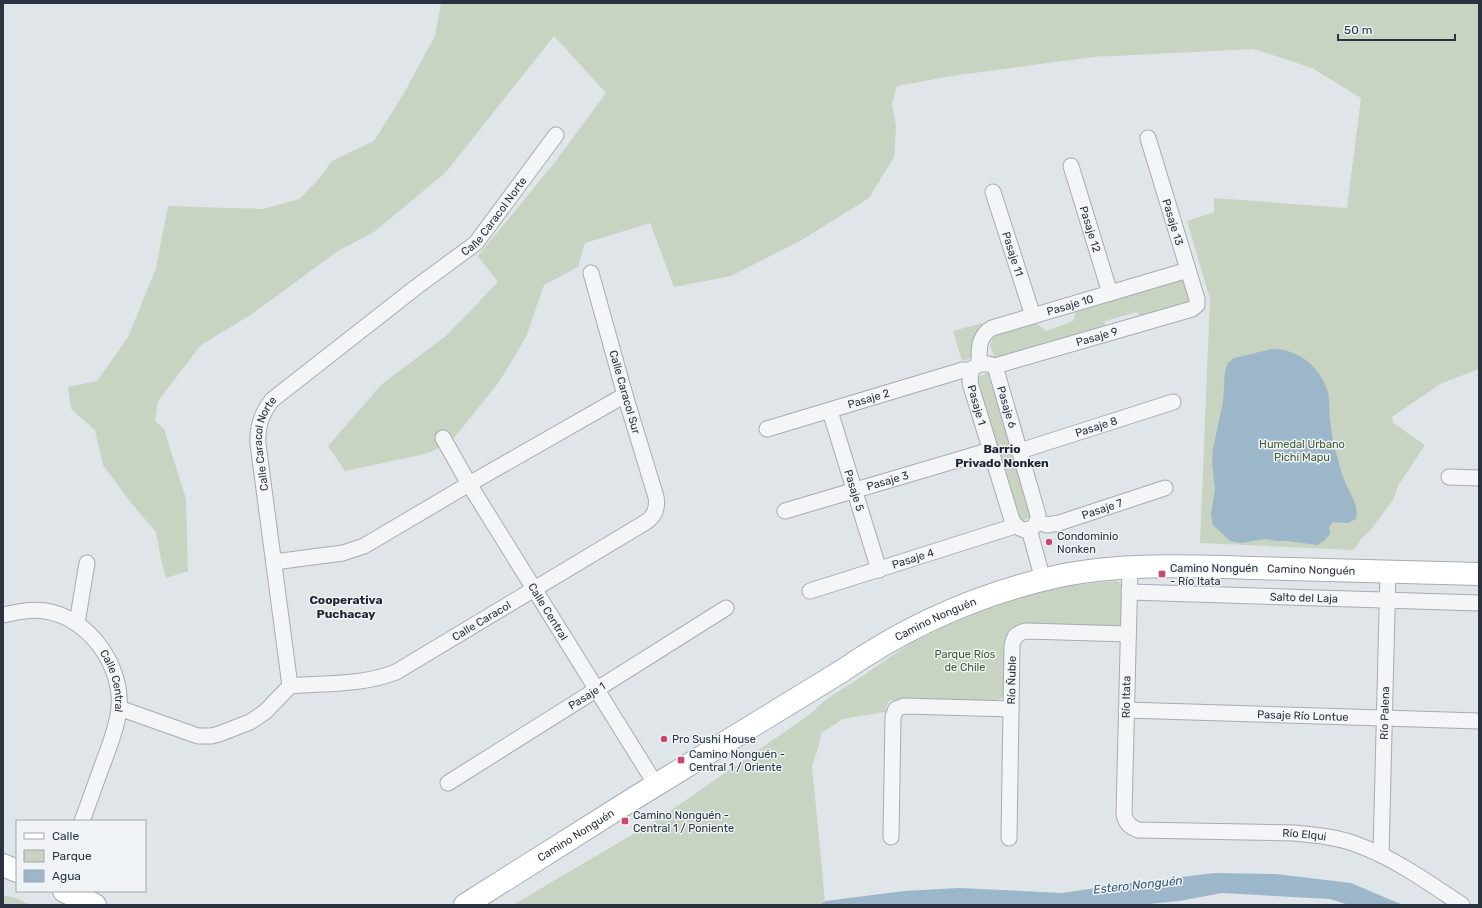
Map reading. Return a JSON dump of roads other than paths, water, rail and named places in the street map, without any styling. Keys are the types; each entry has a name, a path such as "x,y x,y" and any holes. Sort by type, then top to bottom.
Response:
{"main road":[{"name":"Camino Nonguén","path":"465,905 656,785 842,671 871,651 909,630 983,598 1061,576 1130,567 1196,566 1479,574"},
{"path":"3,865 16,871"},
{"path":"66,892 95,905"}],"street":[{"name":"Calle Caracol Norte","path":"290,686 258,440 258,427 265,409 272,400 409,293 476,243 556,135"},
{"name":"Pasaje 13","path":"1148,138 1197,299 1196,305"},
{"name":"Pasaje 12","path":"1071,166 1110,293"},
{"name":"Pasaje 11","path":"993,192 1033,316"},
{"name":"Pasaje 10","path":"975,367 980,344 985,332 992,328 1188,270"},
{"name":"Calle Caracol Sur","path":"591,273 625,396 656,497 656,511"},
{"name":"Pasaje 9","path":"995,366 1192,310 1196,305"},
{"path":"975,367 989,364 995,366"},
{"name":"Pasaje 6","path":"995,366 1038,514 1028,526"},
{"name":"Pasaje 2","path":"766,429 975,367"},
{"name":"Pasaje 1","path":"975,367 970,383 1012,520 1028,526"},
{"path":"274,562 343,554 364,546 469,484 625,396"},
{"name":"Pasaje 8","path":"1020,451 1173,402"},
{"name":"Pasaje 5","path":"830,411 879,570"},
{"name":"Calle Central","path":"442,438 596,690 656,785"},
{"name":"Pasaje 3","path":"785,511 991,450"},
{"path":"1449,477 1479,478"},
{"name":"Pasaje 7","path":"1028,526 1059,523 1165,488"},
{"name":"Calle Caracol","path":"290,686 357,681 386,676 396,672 650,520 656,511"},
{"path":"1028,526 1043,580"},
{"name":"Pasaje 4","path":"810,591 1028,526"},
{"path":"77,623 87,563"},
{"name":"Río Itata","path":"1129,825 1124,814 1130,567"},
{"name":"Río Palena","path":"1381,854 1388,571"},
{"name":"Salto del Laja","path":"1129,592 1479,603"},
{"name":"Pasaje 1","path":"448,783 726,608"},
{"name":"Calle Central","path":"3,616 26,610 45,611 67,617 77,623 97,642 110,664 118,686 119,708 114,732 82,820"},
{"name":"Río Ñuble","path":"1009,838 1012,642 1016,635 1027,631 1128,634"},
{"path":"119,708 198,736 211,736 250,722 265,712 290,686"},
{"path":"891,837 893,717 896,709 904,706 1011,709"},
{"name":"Pasaje Río Lontue","path":"1126,710 1479,721"},
{"name":"Río Elqui","path":"1129,825 1138,830 1312,835 1357,844 1381,854 1407,868 1462,905"}],"water":[{"path":"1272,349 1291,352 1299,356 1314,367 1320,374 1329,395 1330,424 1335,449 1344,479 1354,500 1357,514 1356,519 1348,523 1333,522 1329,527 1330,534 1324,541 1317,545 1265,539 1240,543 1230,541 1213,525 1211,514 1215,490 1212,463 1213,449 1223,402 1225,371 1228,363 1234,358"},
{"name":"Estero Nonguén","path":"1215,873 1276,874 1351,883 1403,905 1349,905 1330,899 1222,893 1179,901 1139,905 818,905 826,901 904,891 959,888 1062,893"}],"place":[{"name":"Condominio Nonken","path":"1049,542"},
{"name":"Camino Nonguén - Río Itata","path":"1162,574"},
{"name":"Pro Sushi House","path":"664,739"},
{"name":"Camino Nonguén - Central 1 / Oriente","path":"681,760"},
{"name":"Camino Nonguén - Central 1 / Poniente","path":"625,821"}],"district":[{"name":"Barrio Privado Nonken","path":"1002,456"},
{"name":"Cooperativa Puchacay","path":"346,607"}],"park label":[{"name":"Humedal Urbano Pichi Mapu","path":"1302,450"},
{"name":"Parque Ríos de Chile","path":"965,660"}]}
